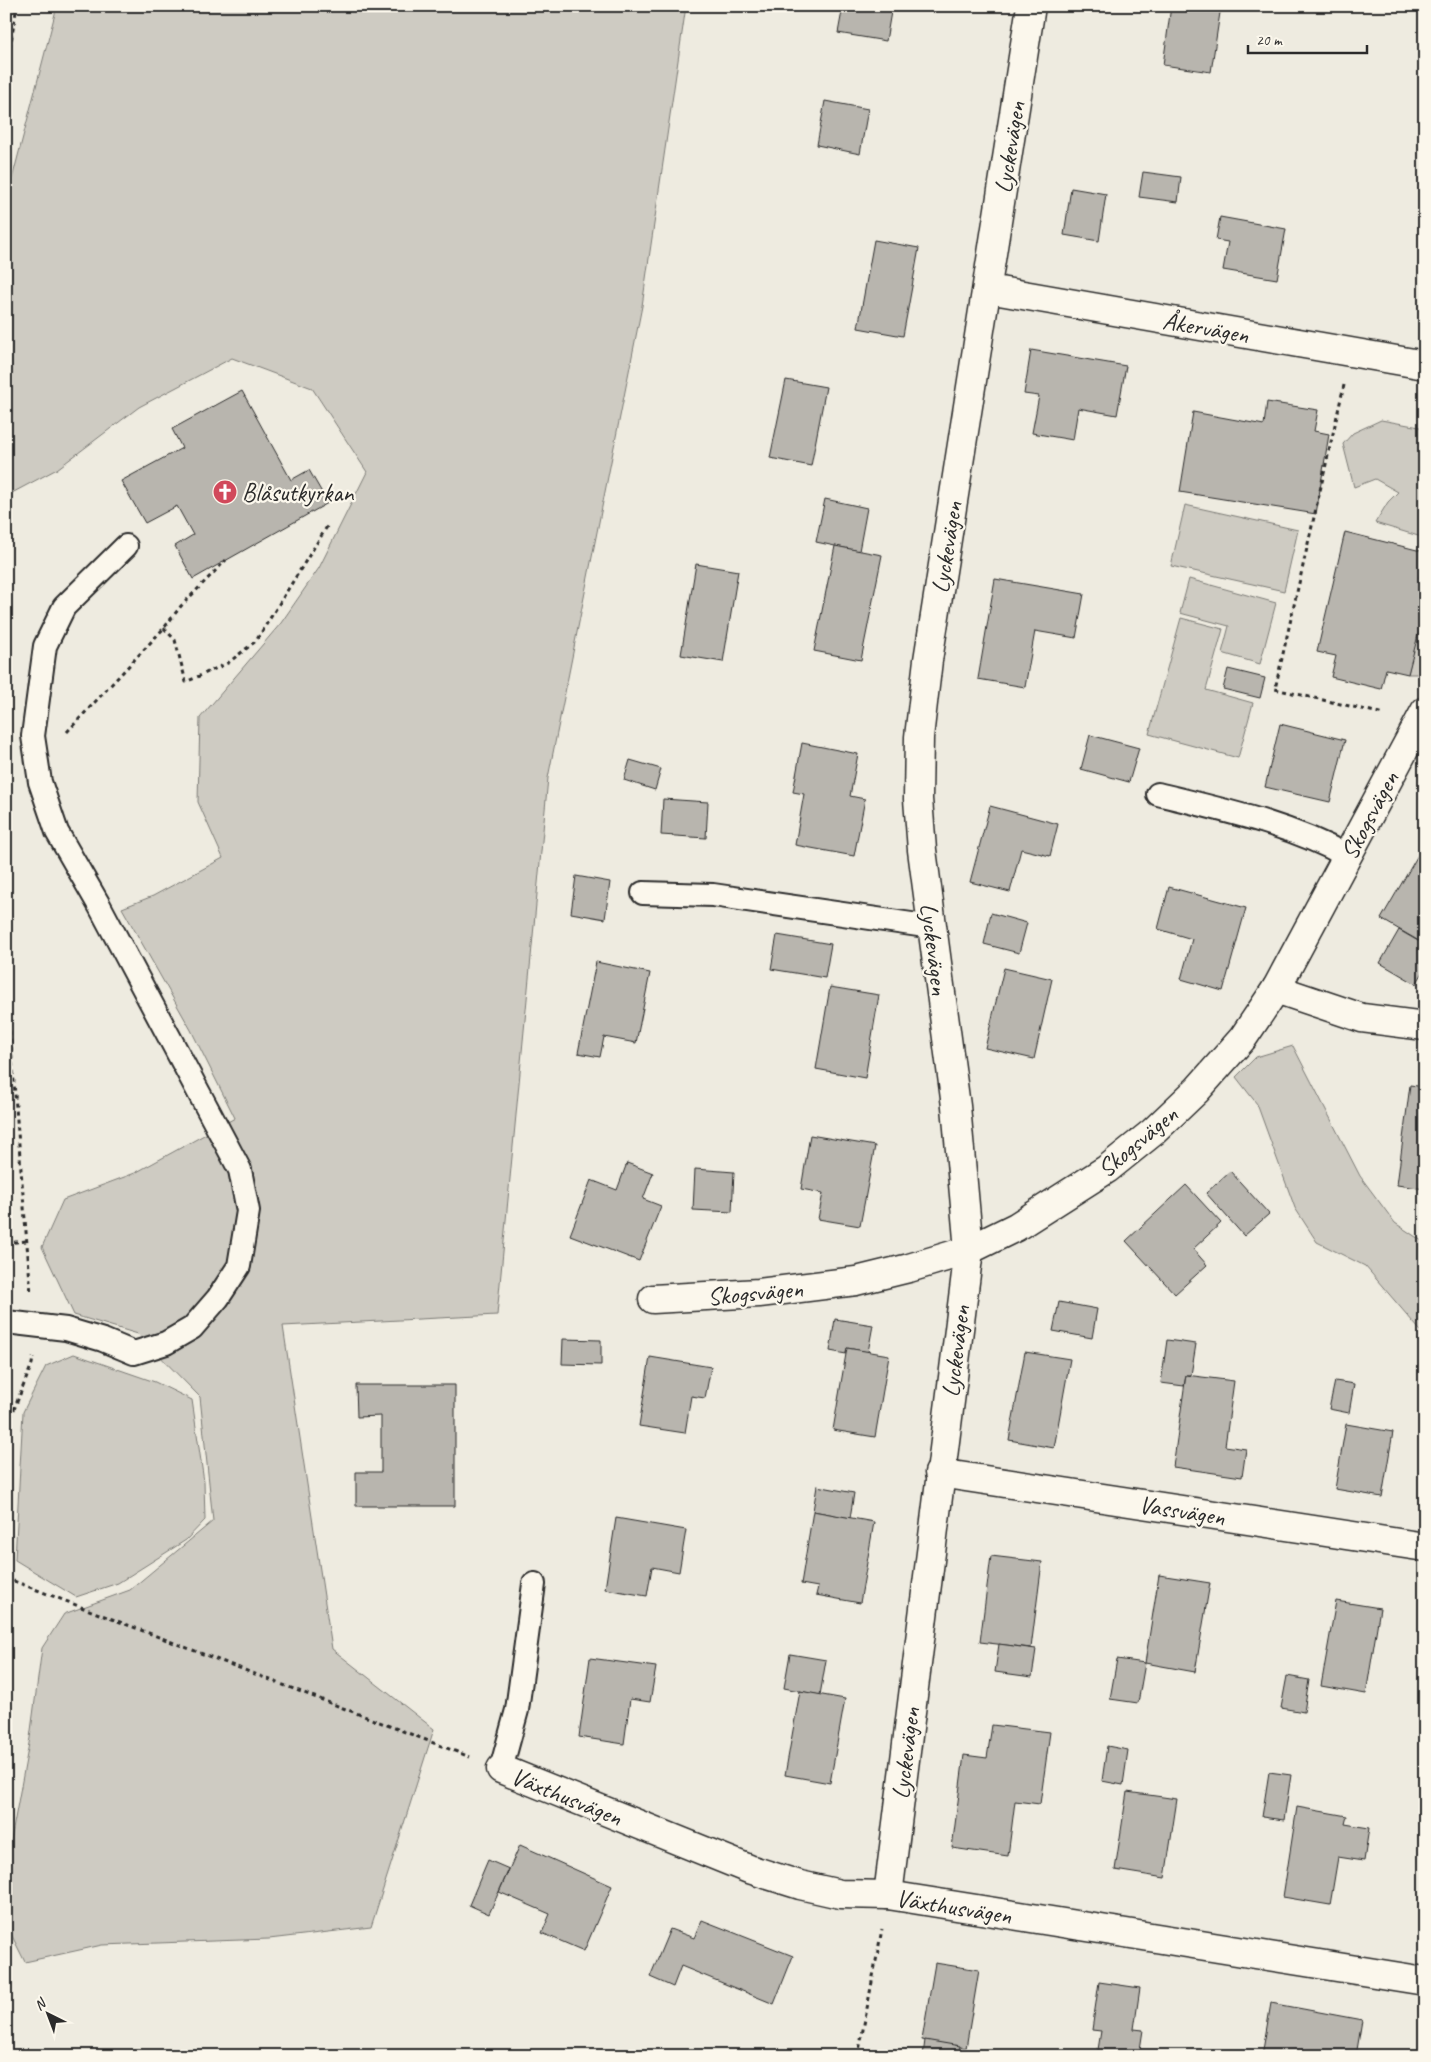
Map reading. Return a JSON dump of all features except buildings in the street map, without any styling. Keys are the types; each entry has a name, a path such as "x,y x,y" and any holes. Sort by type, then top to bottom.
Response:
{"street":[{"name":"Lyckevägen","path":"888,1895 939,1473 969,1250 956,1106 932,927 918,799 919,737 929,650 988,289 1031,6"},
{"name":"Åkervägen","path":"988,289 1425,365"},
{"name":"Skogsvägen","path":"653,1300 759,1293 856,1281 969,1250 1016,1226 1066,1197 1107,1170 1153,1132 1197,1090 1243,1038 1276,989 1422,717"},
{"path":"1276,989 1362,1018 1425,1026"},
{"name":"Vassvägen","path":"939,1473 1425,1546"},
{"name":"Växthusvägen","path":"501,1769 749,1870 800,1885 840,1894 888,1895 1425,1981"}],"lane":[{"path":"6,1322 66,1329 103,1340 134,1353 166,1343 192,1328 218,1298 239,1266 248,1210 240,1170 99,905 56,832 40,782 33,736 45,646 64,607 126,546"},
{"path":"1158,794 1248,816 1321,842 1347,856"},
{"path":"643,893 713,895 932,927"},
{"path":"501,1769 517,1710 534,1584"}],"path":[{"path":"6,71 17,6"},
{"path":"1352,352 1275,690 1422,717"},
{"path":"164,628 175,640 186,682 228,663 256,641 328,524"},
{"path":"33,736 68,732 164,628 181,606 226,560"},
{"path":"6,983 34,1326 32,1364 11,1417 6,1449"},
{"path":"6,1243 27,1241"},
{"path":"6,1578 501,1769"},
{"path":"6,1612 6,1619"},
{"path":"858,2056 888,1895"}],"shaded area":[{"path":"57,6 686,6 642,306 548,778 497,1315 283,1326 332,1649 434,1729 371,1927 269,1939 102,1945 25,1962 6,1924 6,1867 30,1738 42,1648 64,1614 130,1590 213,1521 200,1397 138,1334 74,1315 42,1247 63,1200 135,1173 235,1118 191,1030 122,908 153,896 223,858 198,802 200,718 281,623 319,568 367,472 312,388 232,358 139,407 57,469 10,494 6,484 6,179 12,179"},
{"path":"1381,420 1425,428 1425,538 1375,523 1388,502 1398,492 1375,479 1354,487 1343,444 1353,433"},
{"path":"1185,505 1298,530 1284,591 1171,566"},
{"path":"1189,579 1276,603 1260,664 1222,653 1229,626 1180,613"},
{"path":"1425,598 1425,666 1420,674 1408,674"},
{"path":"1181,618 1223,629 1206,690 1253,703 1238,758 1149,734"},
{"path":"1293,1046 1360,1176 1395,1223 1425,1243 1425,1336 1365,1266 1317,1242 1295,1208 1257,1104 1236,1077 1256,1057"},
{"path":"74,1354 155,1382 192,1400 204,1482 205,1520 186,1540 118,1583 76,1597 15,1560 23,1412 46,1366"}],"place":[{"name":"Blåsutkyrkan","path":"225,492"}]}
